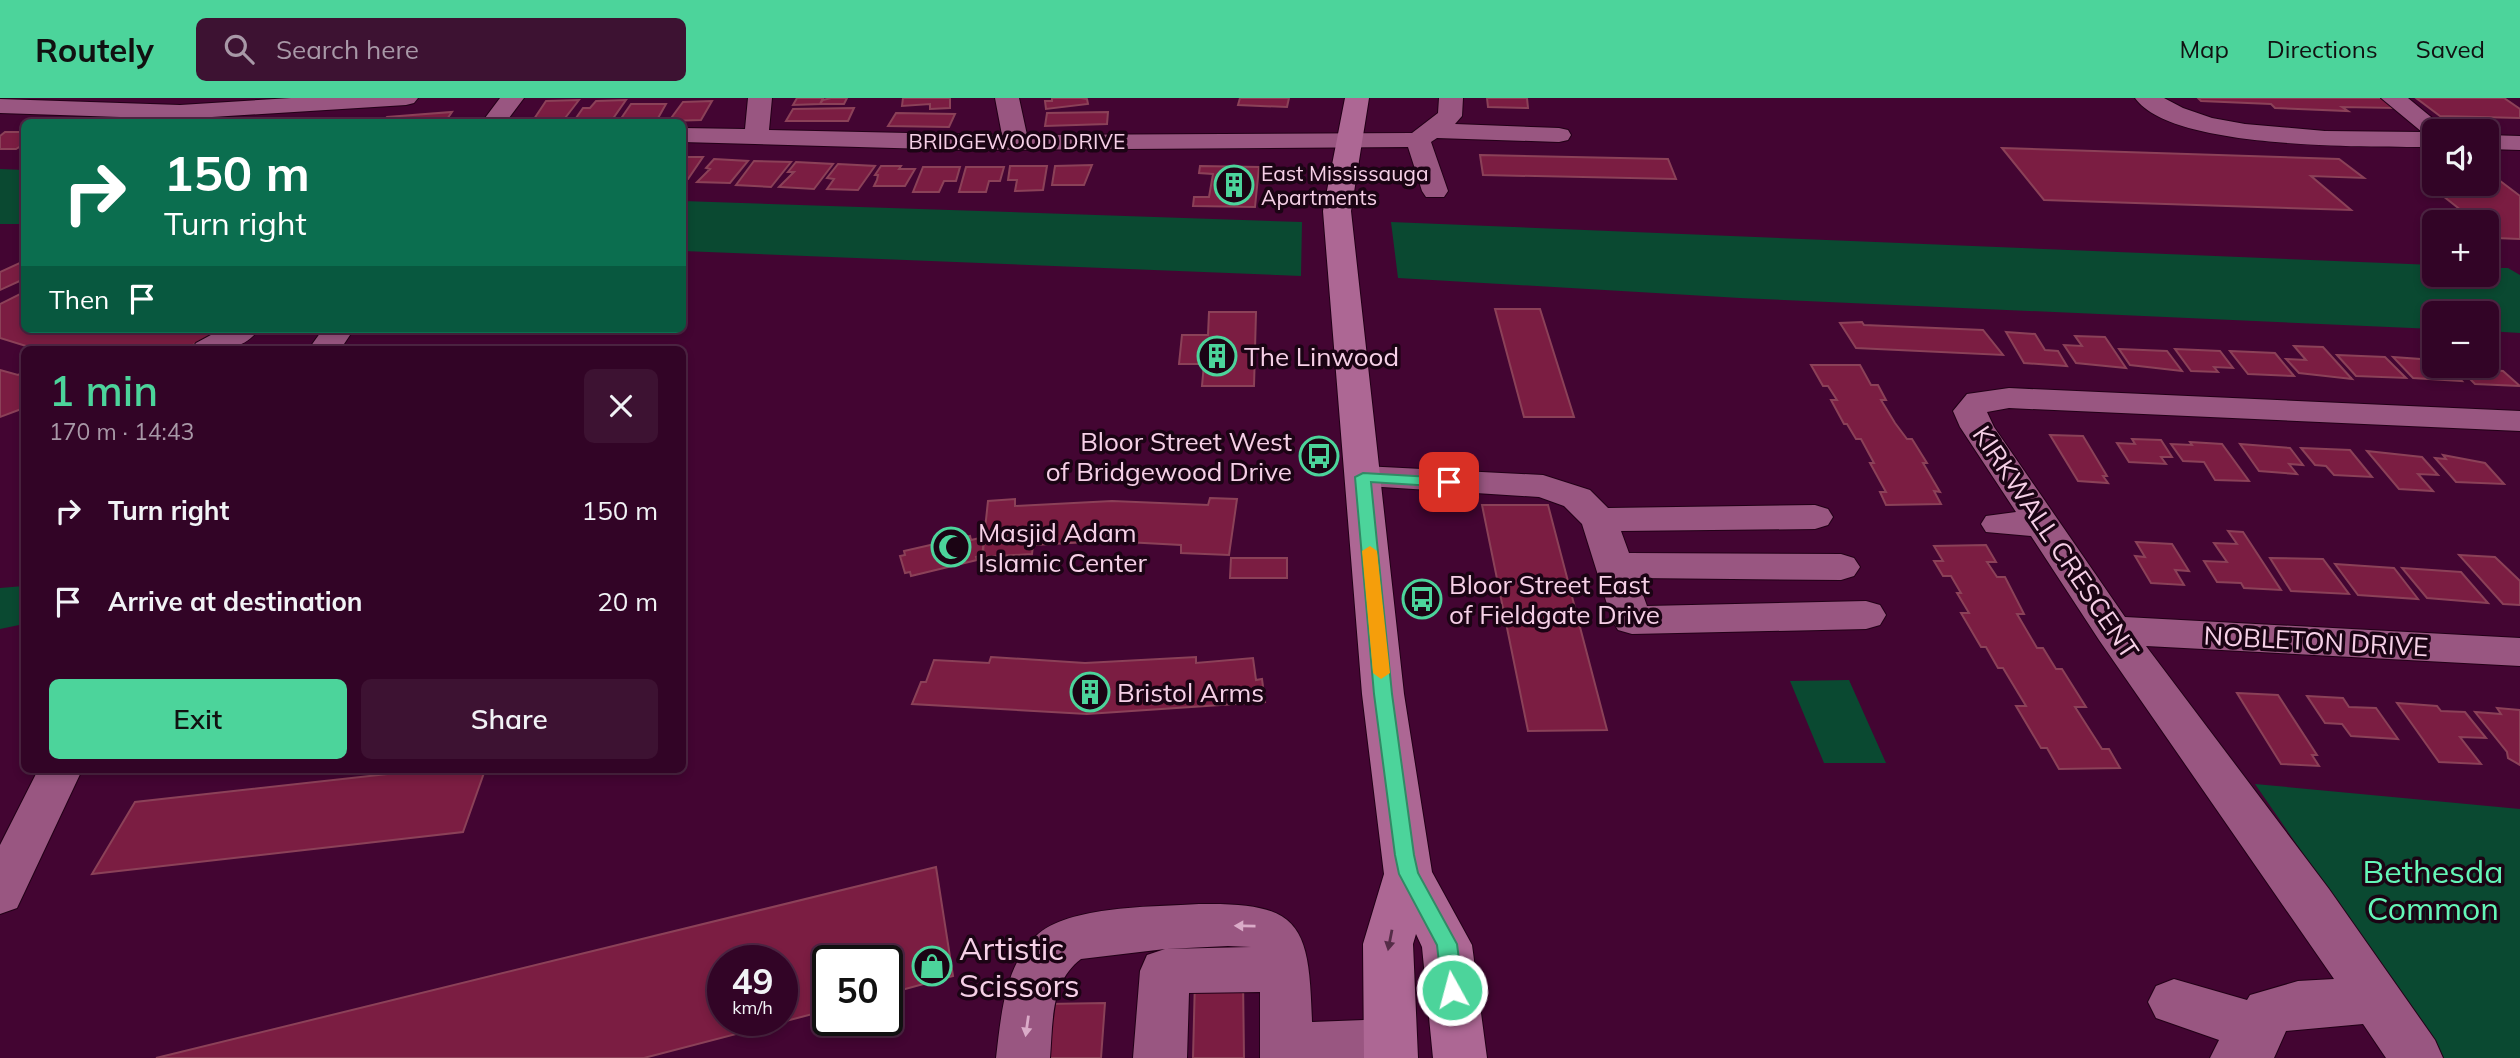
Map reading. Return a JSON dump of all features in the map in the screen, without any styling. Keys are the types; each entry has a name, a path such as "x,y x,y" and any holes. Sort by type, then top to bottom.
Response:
{"main road":[{"path":"1357,98 1359,139 1338,211 1383,694 1408,874 1447,944 1460,1058"},
{"path":"1391,1051 1388,944 1408,874"}],"street":[{"path":"157,112 178,98"},
{"path":"0,106 157,112 297,107 406,98"},
{"path":"496,119 512,98"},
{"path":"756,137 760,98"},
{"path":"1007,98 1016,143"},
{"path":"1435,191 1415,136 1450,116 1451,98"},
{"path":"2147,98 2193,121 2255,134 2422,131"},
{"path":"2194,98 2216,110 2251,116 2422,130"},
{"path":"2393,98 2422,123"},
{"name":"BRIDGEWOOD DRIVE","path":"686,135 1016,143 1359,139 1387,142 1415,136 1559,135"},
{"path":"2499,143 2520,144"},
{"path":"214,346 237,333"},
{"name":"KIRKWALL CRESCENT","path":"2416,1058 2312,904 2113,630 1973,420 1970,411 1979,401 2009,398 2520,421"},
{"path":"1363,477 1543,486 1577,498 1599,520 1632,620 1866,615"},
{"path":"1599,520 1815,517"},
{"path":"1999,524 2042,524"},
{"path":"1614,565 1841,567"},
{"name":"NOBLETON DRIVE","path":"2113,630 2520,652"},
{"path":"0,894 59,773"},
{"path":"1023,1058 1032,991 1037,975 1051,954 1067,941 1140,929 1256,926 1276,938 1283,949 1287,1053 1391,1051"},
{"path":"1160,1058 1165,971 1285,969"},
{"path":"2174,1002 2248,1043 2268,1012 2288,1005 2377,1000"}],"green space":[{"path":"0,169 21,170 21,224 0,224"},
{"path":"686,201 1302,222 1301,276 686,251"},
{"path":"1391,222 2422,265 2422,287 2499,287 2499,268 2508,268 2520,275 2520,333 2499,332 2499,301 2422,301 2422,328 1740,298 1398,278"},
{"path":"21,586 21,625 0,629 0,588"},
{"path":"1849,680 1886,763 1824,763 1790,681"},
{"name":"Bethesda Common","path":"2255,784 2520,809 2520,1058 2444,1058"}],"building":[{"path":"797,98 823,98 820,104 793,105"},
{"path":"831,98 847,98 844,104 820,104"},
{"path":"903,98 950,98 950,108 930,109 930,104 902,106"},
{"path":"1052,98 1087,99 1088,104 1046,109 1045,101 1052,101"},
{"path":"1240,98 1289,98 1287,107 1238,105"},
{"path":"1487,98 1527,98 1528,108 1488,107"},
{"path":"2198,98 2382,98 2395,108 2342,107 2348,111 2275,108 2271,104 2201,101"},
{"path":"2416,98 2504,98 2520,109 2520,118 2440,116"},
{"path":"579,100 564,119 534,119 546,101"},
{"path":"626,100 613,119 575,119 583,108 590,108 596,101"},
{"path":"712,101 701,120 670,119 683,102"},
{"path":"631,104 666,104 658,119 621,119"},
{"path":"854,108 848,121 786,121 793,109"},
{"path":"452,112 447,119 385,119"},
{"path":"1108,112 1107,124 1045,126 1047,113"},
{"path":"896,113 955,114 949,127 888,126"},
{"path":"5,132 21,132 21,146 16,149 0,149 0,136"},
{"path":"2002,148 2339,159 2364,178 2311,176 2351,210 2044,200"},
{"path":"1480,155 1668,159 1676,179 1483,175"},
{"path":"686,157 703,157 688,179"},
{"path":"714,159 748,161 730,183 697,182 710,169 706,168"},
{"path":"754,161 791,162 771,187 736,185"},
{"path":"796,162 833,164 814,189 779,187 794,172 788,172"},
{"path":"838,164 875,166 858,190 827,189 834,179 827,178"},
{"path":"1092,165 1084,185 1052,185 1055,166"},
{"path":"881,166 915,169 905,186 874,186 878,175 875,175"},
{"path":"1010,166 1047,166 1043,190 1015,191 1017,180 1008,180"},
{"name":"East Mississauga Apartments","path":"1200,166 1259,167 1255,207 1193,206 1194,197 1209,197 1213,174 1199,173"},
{"path":"923,167 960,167 956,181 944,181 939,192 913,192"},
{"path":"966,167 1004,167 1000,181 989,181 986,192 959,192"},
{"path":"2499,180 2520,196 2520,239 2499,238 2499,210 2461,210 2443,196 2499,196"},
{"path":"21,262 21,280 0,290 0,272"},
{"path":"21,294 21,333 215,333 191,346 26,346 0,338 0,304"},
{"path":"1495,309 1540,309 1574,417 1524,417"},
{"name":"The Linwood","path":"1209,312 1256,312 1254,386 1202,386 1204,364 1179,364 1182,335 1208,335"},
{"path":"1862,322 1864,325 1983,330 2003,355 1856,348 1840,323"},
{"path":"2006,332 2035,334 2045,350 2058,351 2067,366 2024,363"},
{"path":"2075,336 2105,337 2126,368 2076,363 2064,345 2082,346"},
{"path":"2294,346 2323,347 2352,379 2299,373 2286,359 2306,360"},
{"path":"2119,349 2167,351 2182,371 2130,365"},
{"path":"2175,349 2220,351 2233,368 2214,367 2218,372 2191,371"},
{"path":"2230,351 2275,353 2294,376 2248,374"},
{"path":"2337,355 2385,357 2406,378 2356,376"},
{"path":"2393,357 2422,359 2422,378 2459,378 2462,381 2413,378"},
{"path":"1811,365 1860,365 1871,385 1878,385 1886,400 1881,400 1895,423 1907,439 1912,439 1927,463 1923,463 1940,492 1934,491 1941,504 1886,505 1880,492 1886,492 1870,463 1874,463 1861,439 1856,439 1847,424 1844,424 1831,400 1837,400 1828,386 1823,386"},
{"path":"0,370 21,374 21,409 0,417"},
{"path":"2499,371 2520,386 2475,384 2469,378 2499,378"},
{"path":"2050,435 2083,436 2107,476 2103,476 2108,483 2078,481"},
{"path":"2132,439 2161,440 2172,457 2161,457 2166,464 2129,462 2117,443 2135,444"},
{"path":"2190,442 2222,444 2249,481 2215,480 2204,462 2183,461 2171,444 2192,445"},
{"path":"2240,444 2290,448 2303,465 2289,464 2297,474 2259,471"},
{"path":"2301,448 2350,450 2372,477 2334,475 2326,466 2315,465"},
{"path":"2367,451 2422,457 2438,475 2418,474 2433,491 2399,489"},
{"path":"2443,455 2485,463 2504,484 2456,482 2435,458 2446,459"},
{"path":"1210,498 1237,499 1229,555 1181,553 1181,545 1107,541 1033,545 1032,554 982,557 988,501 1015,499 1015,506 1112,501 1208,505"},
{"path":"1482,505 1548,505 1607,730 1528,731"},
{"path":"2228,531 2243,532 2281,590 2244,588 2241,583 2217,582 2204,561 2227,562 2214,543 2237,544"},
{"path":"970,536 971,540 984,537 983,555 976,557 977,560 911,576 910,572 905,573 900,556 905,555 904,551"},
{"path":"2136,542 2172,544 2189,571 2175,570 2184,585 2151,583 2135,556 2145,557"},
{"path":"1986,545 1996,562 1987,562 1997,577 2005,577 2024,614 2017,614 2037,648 2043,648 2056,669 2062,669 2086,707 2075,707 2102,749 2109,749 2120,768 2059,769 2047,748 2041,748 2016,706 2026,706 2003,668 1998,668 1986,647 1981,647 1961,613 1969,613 1957,593 1961,593 1951,576 1943,576 1934,561 1943,561 1934,546"},
{"path":"2459,555 2495,557 2520,581 2520,605 2503,604"},
{"path":"1231,558 1287,558 1287,578 1230,578"},
{"path":"2270,558 2323,559 2349,594 2291,591"},
{"path":"2335,564 2394,568 2418,599 2358,595"},
{"path":"2402,568 2461,572 2488,603 2427,598"},
{"name":"Bristol Arms","path":"991,657 1085,663 1196,657 1196,663 1253,658 1256,680 1262,679 1265,702 1087,714 912,704 921,682 926,682 934,660 989,663"},
{"path":"2237,693 2278,695 2317,755 2312,755 2319,766 2281,764"},
{"path":"2307,696 2343,698 2349,707 2376,708 2398,739 2351,736 2342,724 2325,723"},
{"path":"2397,703 2437,706 2441,711 2465,712 2486,738 2460,737 2481,764 2439,762"},
{"path":"2497,708 2520,710 2520,765 2508,758 2507,752 2475,712 2501,714"},
{"path":"397,773 484,773 463,832 92,874 135,802"},
{"path":"936,867 953,976 903,990 903,945 812,945 812,1014 798,1018 798,945 707,945 707,1036 728,1036 644,1058 156,1058"},
{"path":"1195,979 1243,979 1244,1058 1193,1058"},
{"path":"1105,1003 1101,1058 1040,1058 1046,1004"}],"slow traffic":[{"path":"1370,551 1381,673"}],"place":[{"name":"East Mississauga Apartments","path":"1234,185"},
{"name":"The Linwood","path":"1217,356"},
{"name":"Bloor Street West of Bridgewood Drive","path":"1319,456"},
{"name":"Masjid Adam Islamic Center","path":"951,547"},
{"name":"Bloor Street East of Fieldgate Drive","path":"1422,599"},
{"name":"Bristol Arms","path":"1090,692"},
{"name":"Artistic Scissors","path":"932,966"}],"route":[{"path":"1449,482 1363,477 1383,694 1408,874 1447,944 1452,990"}]}
